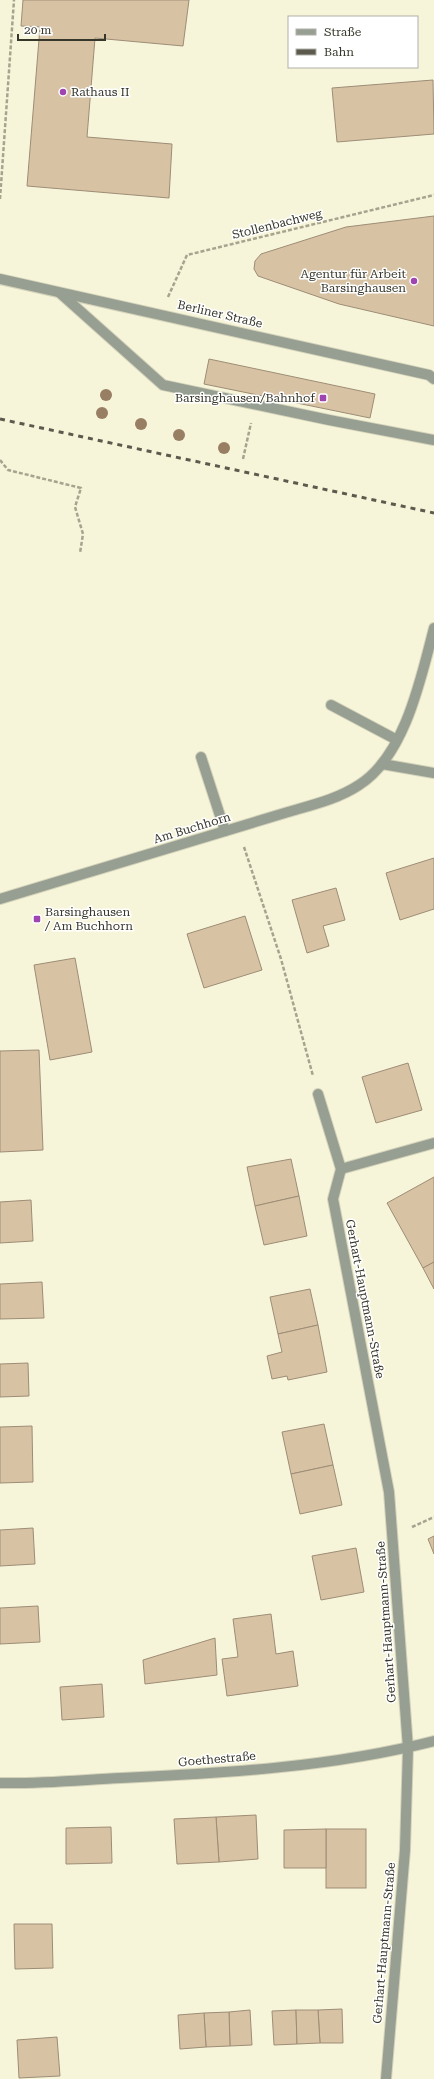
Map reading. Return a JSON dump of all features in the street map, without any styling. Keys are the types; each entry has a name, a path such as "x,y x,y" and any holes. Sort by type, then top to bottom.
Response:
{"street":[{"name":"Berliner Straße","path":"0,279 429,375 434,379"},
{"path":"59,292 163,385 434,440"},
{"name":"Am Buchhorn","path":"0,899 332,798 360,785 382,764 398,740 415,698 434,628"},
{"path":"331,705 398,740"},
{"path":"201,757 226,831"},
{"path":"382,764 434,773"},
{"path":"318,1094 341,1169 434,1143"},
{"name":"Gerhart-Hauptmann-Straße","path":"341,1169 332,1199 389,1492 408,1748 405,1850 386,2079"},
{"name":"Goethestraße","path":"0,1783 194,1775 303,1765 408,1748 434,1741"}],"path":[{"path":"0,199 14,0"},
{"name":"Stollenbachweg","path":"161,314 187,255 434,195"},
{"path":"243,459 256,405"},
{"path":"0,460 8,470 81,488 75,507 83,534 80,553"},
{"path":"237,828 281,959 318,1094"}],"building":[{"name":"Rathaus II","path":"23,0 189,0 183,46 95,38 87,137 172,144 169,198 27,186 40,27 21,26"},
{"path":"433,80 434,134 337,142 332,88"},
{"path":"434,216 434,326 339,304 258,276 254,269 255,261 261,254 346,227"},
{"path":"209,359 375,394 370,418 204,384"},
{"path":"434,858 434,909 400,920 386,873"},
{"path":"336,888 345,920 323,926 329,946 307,953 292,900"},
{"path":"245,916 262,970 204,988 187,934"},
{"path":"75,958 92,1052 50,1060 34,965"},
{"path":"39,1050 43,1150 0,1152 0,1051"},
{"path":"408,1063 422,1110 376,1123 362,1077"},
{"path":"291,1159 299,1196 255,1206 247,1167"},
{"path":"434,1177 434,1262 423,1268 387,1203"},
{"path":"299,1196 307,1236 264,1245 255,1206"},
{"path":"31,1200 33,1241 0,1243 0,1202"},
{"path":"434,1262 434,1289 423,1268"},
{"path":"42,1282 44,1318 0,1319 0,1284"},
{"path":"310,1289 318,1325 278,1334 270,1297"},
{"path":"318,1325 327,1372 288,1380 287,1376 272,1379 267,1356 282,1352 278,1334"},
{"path":"28,1363 29,1396 0,1397 0,1364"},
{"path":"324,1424 333,1465 291,1474 282,1432"},
{"path":"32,1426 33,1482 0,1483 0,1427"},
{"path":"333,1465 342,1505 300,1514 291,1474"},
{"path":"33,1528 35,1564 0,1566 0,1530"},
{"path":"434,1536 434,1554 428,1539"},
{"path":"356,1548 364,1592 321,1600 312,1556"},
{"path":"38,1606 40,1642 0,1644 0,1608"},
{"path":"271,1614 276,1654 293,1651 298,1686 227,1696 222,1659 238,1657 233,1619"},
{"path":"215,1638 217,1675 145,1684 143,1660"},
{"path":"102,1684 104,1717 62,1720 60,1687"},
{"path":"256,1815 258,1859 219,1862 216,1817"},
{"path":"216,1817 219,1862 177,1864 174,1819"},
{"path":"111,1827 112,1863 66,1864 66,1828"},
{"path":"326,1829 366,1829 366,1888 326,1888"},
{"path":"326,1829 326,1868 284,1868 284,1830"},
{"path":"14,1924 52,1924 53,1968 15,1969"},
{"path":"342,2009 343,2043 320,2043 318,2010"},
{"path":"250,2010 252,2045 230,2046 229,2012"},
{"path":"296,2010 297,2044 274,2045 272,2011"},
{"path":"296,2010 318,2010 320,2043 297,2044"},
{"path":"229,2012 230,2046 206,2047 204,2013"},
{"path":"204,2013 206,2047 180,2049 178,2015"},
{"path":"57,2037 60,2076 19,2078 17,2040"}],"railway":[{"path":"0,419 434,513"}],"place":[{"name":"Rathaus II","path":"63,92"},
{"name":"Agentur für Arbeit Barsinghausen","path":"414,281"},
{"name":"Barsinghausen/Bahnhof","path":"323,398"},
{"name":"Barsinghausen / Am Buchhorn","path":"37,919"}]}
